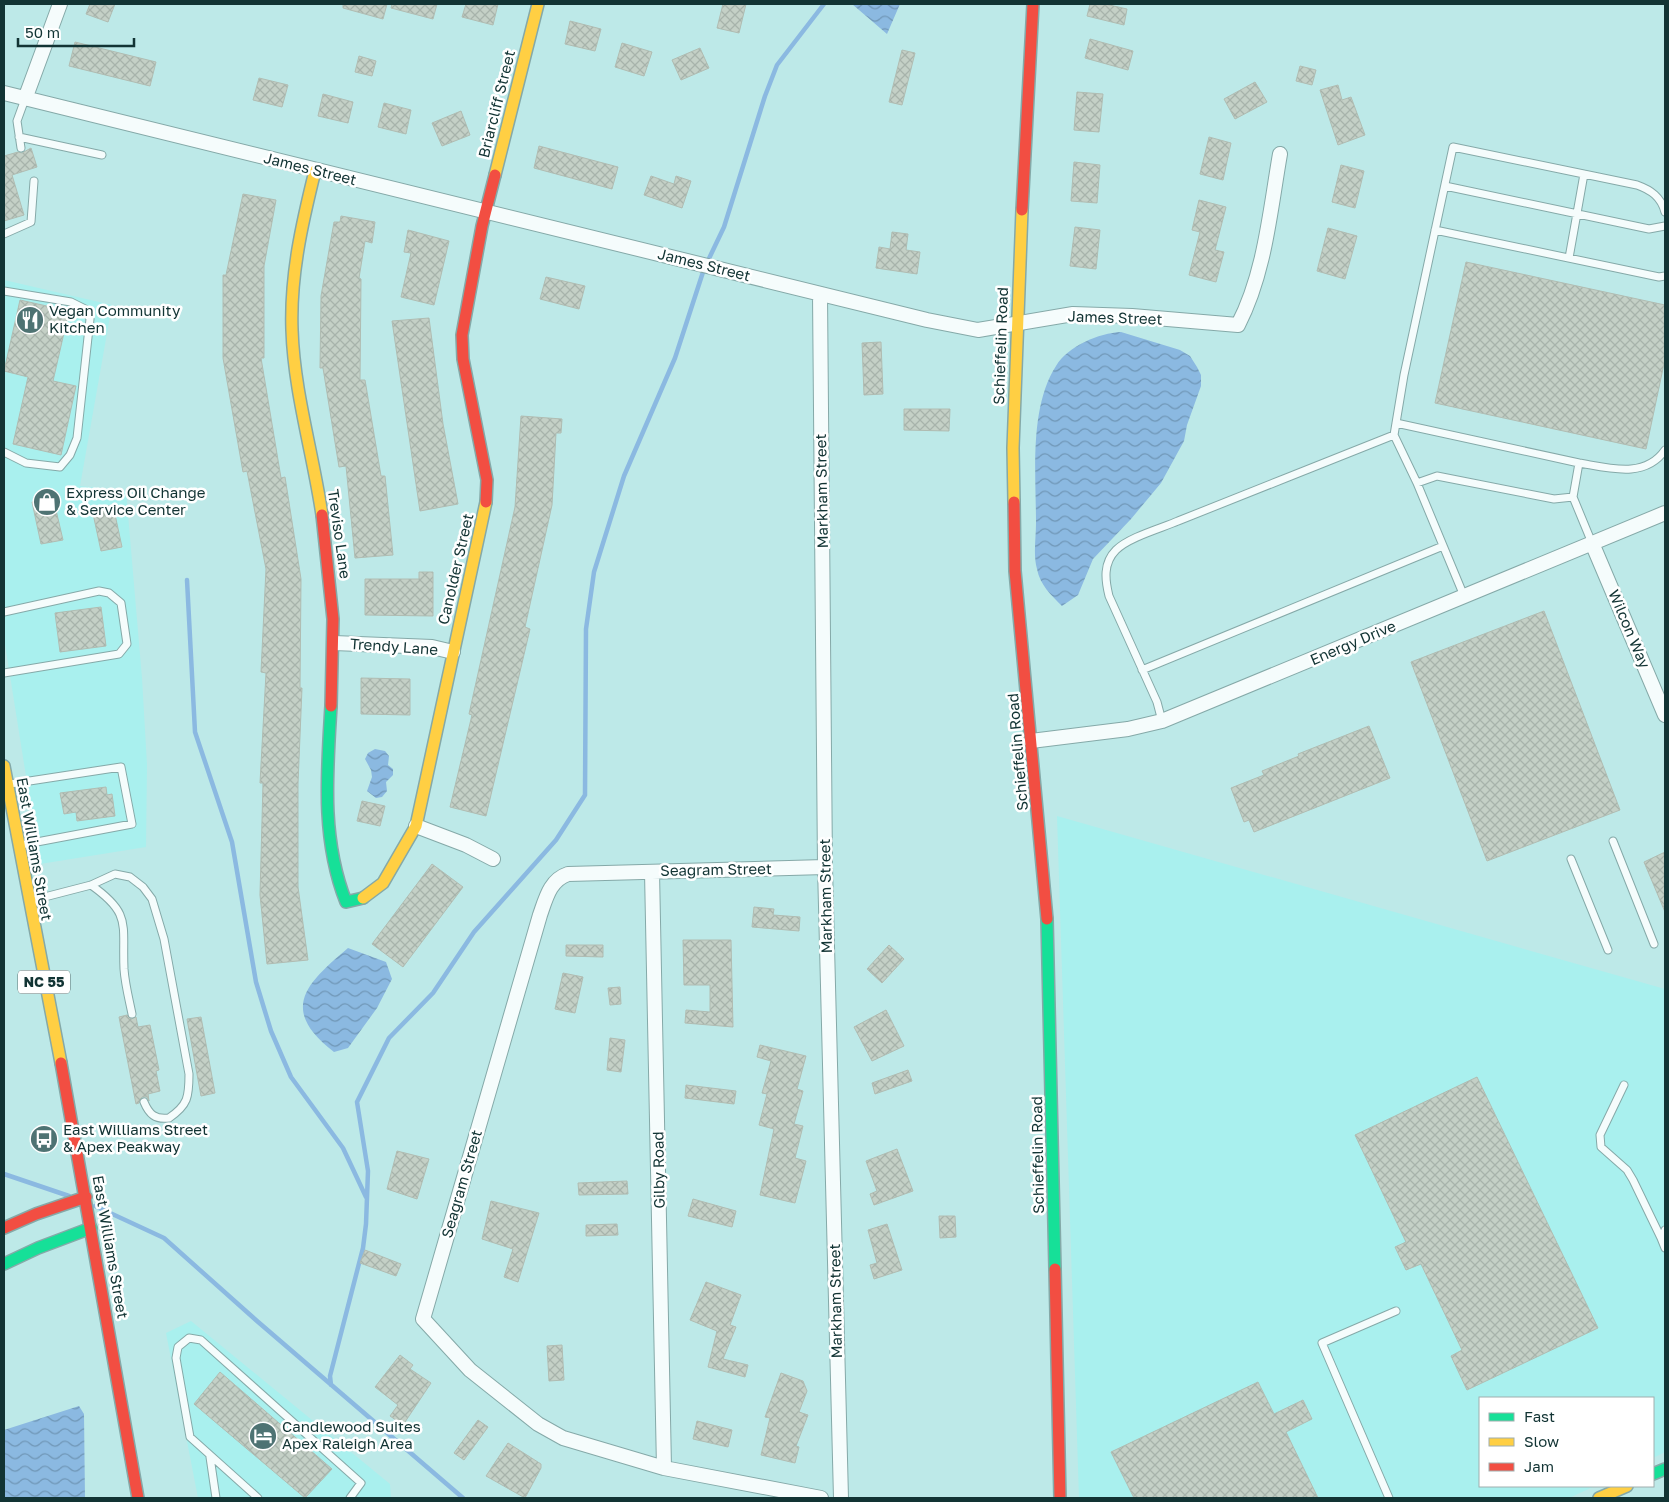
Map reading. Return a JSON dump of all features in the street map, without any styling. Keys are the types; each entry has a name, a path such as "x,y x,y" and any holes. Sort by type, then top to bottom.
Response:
{"street":[{"path":"25,99 60,4"},
{"name":"Briarcliff Street","path":"486,211 538,4"},
{"name":"Schieffelin Road","path":"1034,4 1027,78 1017,323 1013,448 1015,572 1049,939 1060,1498"},
{"name":"James Street","path":"4,94 927,320 978,330 1073,314 1132,316 1238,325 1251,301 1262,256 1280,154"},
{"name":"Treviso Lane","path":"315,171 296,254 292,308 292,343 297,385 329,558 334,643 328,833 338,887 346,902"},
{"name":"Canolder Street","path":"346,902 360,900 383,883 416,826 486,508 487,480 463,359 462,335 486,211"},
{"name":"Markham Street","path":"820,294 825,868 841,1498"},
{"name":"Energy Drive","path":"1032,740 1128,729 1162,721 1665,513"},
{"name":"Wilcon Way","path":"1592,543 1665,715"},
{"name":"Trendy Lane","path":"334,643 432,647 453,652"},
{"name":"East Williams Street","path":"4,766 28,902 86,1197 138,1498"},
{"path":"416,826 466,845 493,859"},
{"name":"Seagram Street","path":"820,1498 664,1468 563,1438 538,1424 470,1370 423,1319 549,891 559,877 568,874 825,868"},
{"name":"Gilby Road","path":"652,872 664,1468"},
{"path":"4,1228 36,1214 86,1197"},
{"path":"4,1264 38,1248 91,1228"},
{"path":"1599,1498 1625,1487"}],"lane":[{"path":"21,148 17,121 25,99"},
{"path":"19,137 102,155"},
{"path":"1464,596 1444,546 1394,435 1453,148 1584,174 1650,190 1657,196 1665,212"},
{"path":"1569,258 1584,174"},
{"path":"4,234 31,222 34,182"},
{"path":"1444,186 1649,229 1665,226"},
{"path":"1435,230 1659,277 1665,276"},
{"path":"4,292 71,302 85,309 90,320 77,438 70,455 60,467 26,463 4,452"},
{"path":"1396,423 1579,463 1630,470 1653,461 1665,450"},
{"path":"1162,721 1109,596 1105,581 1106,569 1116,549 1127,542 1195,514 1394,435"},
{"path":"1579,463 1573,497 1592,543"},
{"path":"1417,484 1437,476 1554,499 1573,497"},
{"path":"1142,670 1444,546"},
{"path":"4,612 99,591 109,593 121,602 128,644 119,654 4,672"},
{"path":"7,785 122,767 132,824 18,846"},
{"path":"1613,841 1654,944"},
{"path":"1571,859 1608,950"},
{"path":"28,902 91,885 115,874 130,877 143,887 152,899 164,939 189,1074 189,1093 183,1109 169,1118 161,1119 153,1116 148,1112 144,1102"},
{"path":"91,885 107,896 117,908 124,923 124,970 132,1014"},
{"path":"1624,1085 1600,1135 1601,1147 1627,1170 1662,1238 1665,1248"},
{"path":"1662,1238 1665,1230"},
{"path":"1389,1498 1322,1343 1396,1310"},
{"path":"258,1498 190,1438 176,1358 178,1347 189,1338 202,1340 361,1483 350,1498"},
{"path":"210,1456 216,1498"}],"shaded area":[{"path":"4,280 112,305 80,486 126,491 142,678 147,765 146,847 40,864 4,638"},
{"path":"1057,816 1665,989 1665,1452 1654,1458 1654,1397 1479,1397 1479,1487 1593,1487 1569,1498 1079,1498"},
{"path":"191,1321 390,1484 391,1498 198,1498 166,1333"}],"water":[{"path":"852,4 900,4 887,34"},
{"path":"1121,332 1180,350 1190,356 1201,375 1201,386 1187,425 1184,441 1161,483 1131,519 1093,559 1078,595 1062,606 1043,585 1038,575 1035,558 1035,463 1041,402 1047,383 1056,366 1068,352 1094,338"},
{"path":"375,749 385,751 389,756 388,765 393,769 393,775 386,782 387,791 382,797 376,798 367,791 372,777 371,770 365,759 368,753"},
{"path":"348,948 386,962 392,979 377,1008 348,1048 334,1052 317,1037 307,1023 303,1009 305,997 311,985"},
{"path":"79,1406 84,1414 85,1498 4,1498 4,1430"}],"building":[{"path":"90,4 115,4 108,22 86,14"},
{"path":"343,4 387,4 383,19 343,8"},
{"path":"392,4 437,4 433,19 391,8"},
{"path":"466,4 498,4 493,25 462,17"},
{"path":"723,4 746,4 739,33 717,28"},
{"path":"1090,4 1105,4 1127,9 1124,25 1087,16"},
{"path":"570,21 601,29 595,51 565,44"},
{"path":"1090,39 1133,51 1128,70 1085,58"},
{"path":"75,42 156,62 150,86 69,66"},
{"path":"622,43 652,52 644,76 615,67"},
{"path":"700,48 709,68 681,80 672,60"},
{"path":"902,50 915,53 902,105 889,102"},
{"path":"359,56 376,61 372,76 355,72"},
{"path":"1300,66 1316,70 1312,85 1296,81"},
{"path":"259,78 288,85 282,107 253,100"},
{"path":"1255,82 1267,102 1235,119 1224,99"},
{"path":"1338,85 1342,100 1351,97 1365,135 1338,145 1320,90"},
{"path":"1077,92 1103,94 1099,132 1074,130"},
{"path":"323,94 353,102 348,123 318,116"},
{"path":"384,103 411,110 406,134 378,127"},
{"path":"461,111 470,135 442,146 432,123"},
{"path":"1209,137 1231,143 1223,180 1200,174"},
{"path":"539,146 618,167 612,189 534,168"},
{"path":"31,148 37,167 12,175 24,215 4,221 4,156 18,152 22,153"},
{"path":"1074,162 1100,165 1097,203 1071,201"},
{"path":"1341,165 1364,171 1355,208 1332,202"},
{"path":"651,176 674,184 676,176 691,181 682,208 644,195"},
{"path":"243,194 276,200 264,266 264,358 261,358 281,478 285,477 301,579 300,688 302,688 298,784 298,887 308,960 267,964 260,895 263,783 260,783 266,673 261,672 266,569 247,471 243,472 223,358 223,275 226,275"},
{"path":"1199,200 1226,207 1215,250 1224,252 1216,282 1189,275 1200,232 1192,230"},
{"path":"341,216 375,222 372,243 365,241 359,278 361,279 360,380 365,380 381,476 385,476 393,555 355,558 346,466 339,467 323,368 320,368 321,296 334,222 340,222"},
{"path":"1075,227 1100,230 1096,269 1070,266"},
{"path":"1328,228 1357,236 1345,279 1317,271"},
{"path":"408,230 449,241 434,305 401,297 411,253 404,252"},
{"path":"892,232 908,234 906,250 920,252 917,274 876,268 879,247 890,249"},
{"path":"1466,262 1665,305 1665,359 1646,449 1435,403"},
{"path":"546,277 585,286 579,309 540,299"},
{"path":"20,300 69,311 53,381 76,386 61,455 13,444 28,377 4,371"},
{"path":"429,318 443,424 458,504 420,511 392,321"},
{"path":"881,342 883,394 864,395 862,343"},
{"path":"904,409 950,409 949,431 904,430"},
{"path":"521,416 562,419 561,433 556,433 552,505 525,627 530,629 486,816 450,807 472,715 469,714 515,507"},
{"path":"53,497 63,540 41,544 32,502"},
{"path":"113,505 122,547 101,551 92,509"},
{"path":"419,572 433,572 433,616 365,615 365,579 419,579"},
{"path":"101,607 106,646 60,652 55,613"},
{"path":"1544,611 1620,810 1487,861 1411,662"},
{"path":"361,678 410,679 410,715 361,714"},
{"path":"1369,726 1390,778 1254,832 1249,820 1244,822 1231,788 1264,775 1262,771 1299,756 1298,754"},
{"path":"106,787 107,795 112,794 115,816 77,821 76,812 64,814 60,793"},
{"path":"362,801 385,806 380,826 357,821"},
{"path":"1665,852 1665,912 1644,862"},
{"path":"432,864 463,887 403,967 372,944"},
{"path":"754,907 774,909 773,915 800,917 799,931 752,927"},
{"path":"683,940 731,940 733,1027 685,1023 686,1010 710,1012 710,985 684,985"},
{"path":"566,945 603,945 603,957 566,956"},
{"path":"889,945 904,959 882,983 867,969"},
{"path":"563,973 583,977 575,1013 555,1009"},
{"path":"620,987 621,1004 610,1005 608,988"},
{"path":"886,1010 904,1046 872,1061 854,1027"},
{"path":"127,1015 131,1019 136,1017 138,1027 150,1025 159,1070 156,1071 160,1091 148,1094 149,1101 147,1097 142,1097 139,1103 136,1104 119,1017"},
{"path":"201,1017 215,1093 201,1096 187,1019"},
{"path":"610,1038 625,1040 621,1072 607,1070"},
{"path":"760,1045 806,1056 797,1089 803,1091 794,1124 803,1126 795,1158 806,1161 795,1203 760,1195 774,1129 759,1125 767,1094 762,1093 771,1061 757,1057"},
{"path":"908,1070 912,1081 875,1094 872,1083"},
{"path":"1477,1077 1598,1328 1467,1390 1451,1356 1462,1350 1421,1264 1406,1270 1395,1247 1406,1242 1355,1135"},
{"path":"686,1085 736,1091 734,1104 685,1098"},
{"path":"897,1149 913,1191 874,1205 870,1194 877,1191 866,1161"},
{"path":"397,1151 429,1159 417,1199 387,1189"},
{"path":"627,1181 628,1194 579,1195 578,1183"},
{"path":"693,1199 736,1211 732,1227 688,1216"},
{"path":"491,1201 539,1213 518,1282 504,1277 513,1249 482,1239"},
{"path":"939,1216 955,1216 956,1237 940,1238"},
{"path":"617,1224 618,1235 586,1236 586,1225"},
{"path":"887,1224 902,1270 874,1279 870,1265 877,1263 868,1230"},
{"path":"365,1250 401,1264 396,1276 360,1263"},
{"path":"706,1282 741,1295 730,1325 736,1327 723,1359 748,1365 745,1377 708,1367 717,1331 690,1320"},
{"path":"562,1345 564,1380 549,1381 547,1346"},
{"path":"400,1355 413,1365 410,1369 431,1383 403,1425 390,1416 398,1405 375,1387"},
{"name":"Candlewood Suites Apex Raleigh Area","path":"220,1372 332,1469 305,1498 194,1404"},
{"path":"781,1373 803,1381 807,1391 799,1412 808,1415 796,1446 799,1447 795,1463 761,1455 770,1418 765,1417"},
{"path":"1258,1382 1274,1414 1303,1400 1312,1419 1286,1432 1318,1498 1134,1498 1111,1452"},
{"path":"478,1420 488,1427 464,1460 454,1453"},
{"path":"697,1421 732,1430 728,1447 693,1439"},
{"path":"508,1443 541,1464 541,1468 525,1498 486,1476"}],"waterway":[{"path":"331,1385 330,1376 363,1248 366,1224 368,1171 357,1102 389,1038 433,993 474,932 556,840 585,795 586,629 594,572 624,476 675,358 704,269 724,227 765,96 777,65 824,4"},
{"path":"187,580 195,732 232,842 256,982 271,1031 291,1077 343,1148 366,1197"},
{"path":"4,1174 69,1196"},
{"path":"95,1206 164,1238 257,1321 463,1498"}],"traffic: fast":[{"path":"331,706 327,781 329,830 338,878 346,902 363,898"},
{"path":"1047,919 1055,1269"},
{"path":"4,1264 38,1248 91,1228"},
{"path":"1654,1474 1665,1469"}],"traffic: slow":[{"path":"495,175 538,4"},
{"path":"315,171 301,230 295,270 292,330 296,376 322,515"},
{"path":"1014,502 1013,448 1022,210"},
{"path":"363,898 383,883 416,826 486,502"},
{"path":"4,766 61,1063"},
{"path":"1599,1498 1625,1487"}],"traffic: jam":[{"path":"1022,210 1033,4"},
{"path":"486,502 487,480 463,359 462,335 482,226 495,175"},
{"path":"1014,502 1015,571 1047,919"},
{"path":"322,515 333,619 331,706"},
{"path":"61,1063 138,1498"},
{"path":"4,1228 36,1214 86,1197"},
{"path":"1055,1269 1060,1498"}],"place":[{"name":"Vegan Community Kitchen","path":"30,320"},
{"name":"Express Oil Change & Service Center","path":"47,502"},
{"name":"East Williams Street & Apex Peakway","path":"44,1139"},
{"name":"Candlewood Suites Apex Raleigh Area","path":"263,1436"}]}
